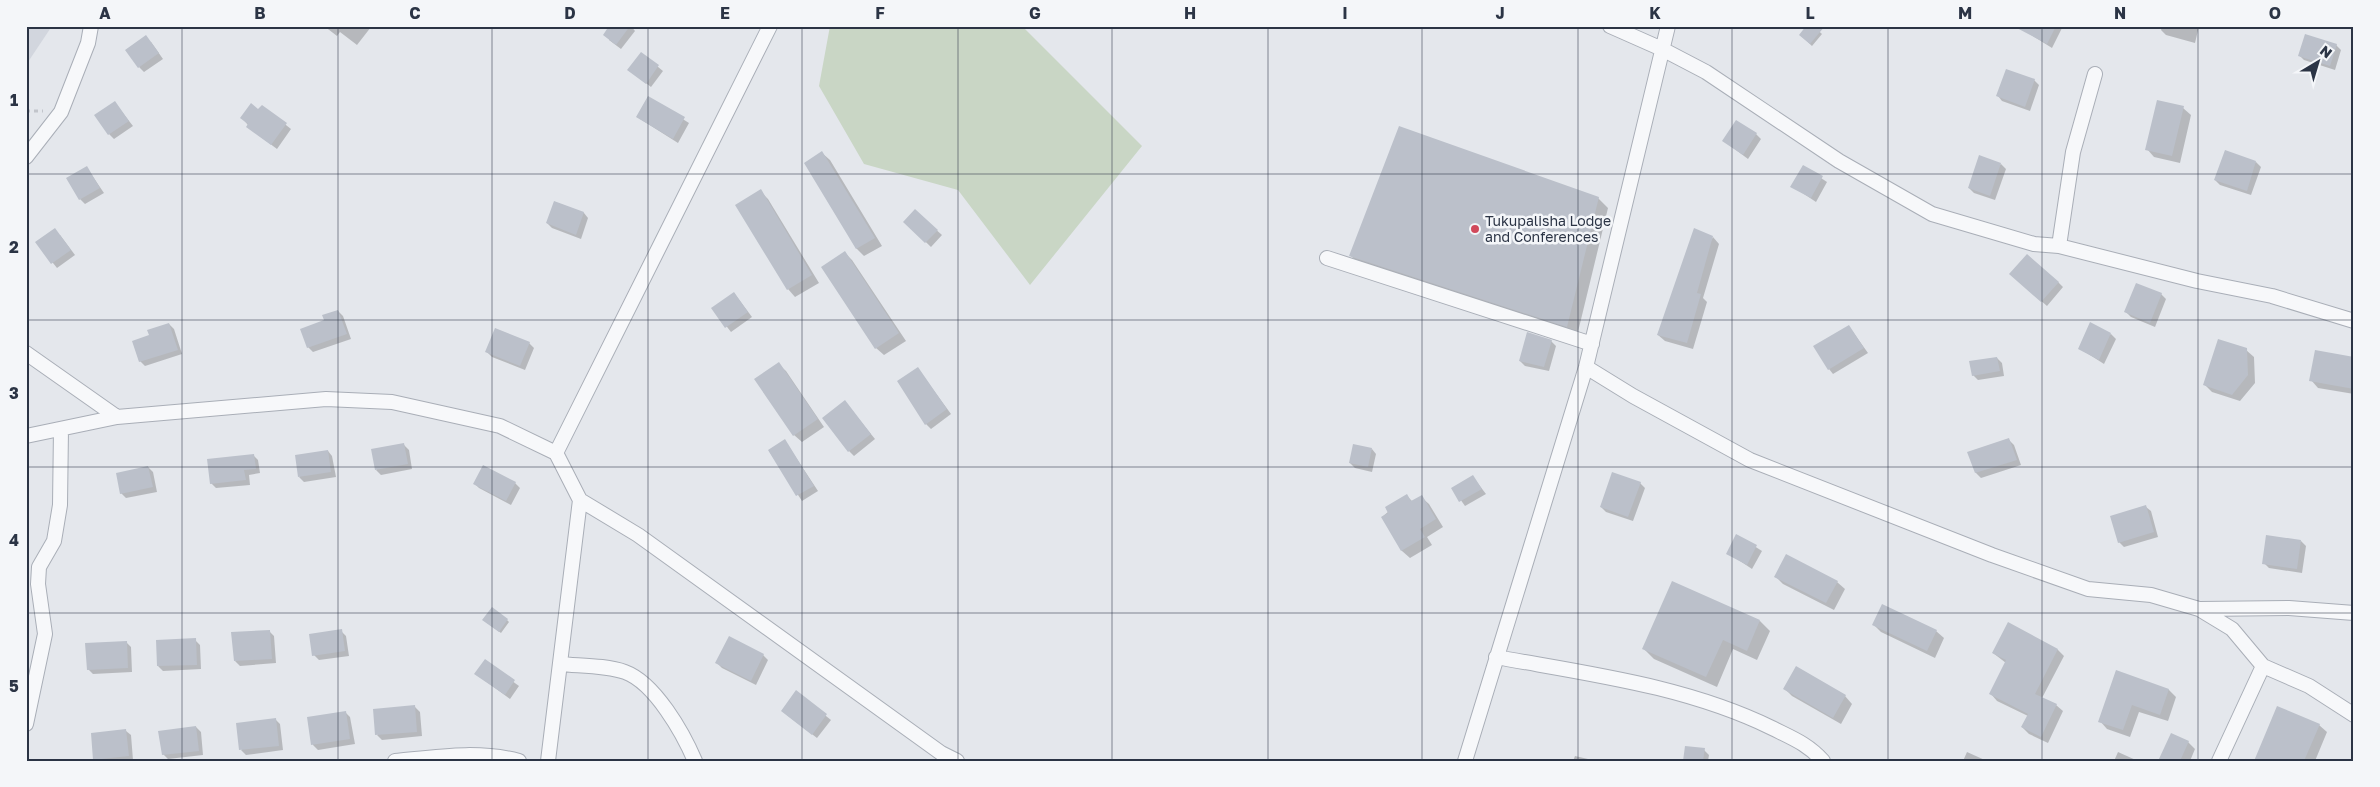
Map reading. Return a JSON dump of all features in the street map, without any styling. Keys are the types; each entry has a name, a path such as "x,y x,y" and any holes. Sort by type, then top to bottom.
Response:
{"street":[{"path":"26,156 61,112 88,42 91,26"},
{"path":"556,453 770,26"},
{"path":"1610,26 1662,48 1706,72 1839,162 1932,214 2034,244 2059,246 2198,281 2272,296 2354,321"},
{"path":"1465,761 1586,367 1668,26"},
{"path":"2059,246 2073,152 2095,74"},
{"path":"1327,258 1592,344"},
{"path":"26,353 117,417"},
{"path":"1586,367 1633,396 1758,463 1992,555 2088,589 2150,595 2199,609 2232,629 2263,666 2309,686 2354,715"},
{"path":"26,436 117,417 326,399 392,402 500,426 556,453 580,500 638,535 941,753 956,761"},
{"path":"26,724 45,634 38,584 40,567 54,541 60,505 61,429"},
{"path":"548,761 580,500"},
{"path":"2199,609 2289,608 2354,613"},
{"path":"1496,657 1621,680 1703,699 1755,720 1811,747 1823,761"},
{"path":"560,664 624,672 641,681 682,733 695,761"},
{"path":"2218,761 2263,666"},
{"path":"395,761 461,754 505,757 519,761"}],"shaded area":[{"path":"26,26 52,26 26,65"}],"green space":[{"path":"830,26 1022,26 1142,146 1030,285 958,190 864,164 819,86"}],"building":[{"path":"609,26 630,26 616,45 603,35"},
{"path":"1806,26 1825,26 1810,44 1799,35"},
{"path":"2013,26 2056,26 2047,44"},
{"path":"2305,34 2337,44 2330,66 2298,56"},
{"path":"146,35 159,53 138,68 125,50"},
{"path":"641,52 659,65 646,84 627,70"},
{"path":"2006,69 2035,79 2025,107 1996,96"},
{"path":"648,96 685,117 673,139 636,117"},
{"path":"2157,100 2184,106 2172,156 2145,150"},
{"path":"115,101 129,121 108,135 94,115"},
{"path":"251,103 258,109 262,105 287,123 271,145 246,127 248,124 240,118"},
{"path":"1736,120 1757,133 1743,155 1722,141"},
{"name":"Tukupalisha Lodge and Conferences","path":"1399,126 1599,197 1567,327 1349,256"},
{"path":"2225,150 2256,161 2247,191 2214,180"},
{"path":"822,151 875,238 856,249 804,163"},
{"path":"1979,155 2001,163 1990,196 1968,188"},
{"path":"1803,165 1823,176 1811,198 1790,187"},
{"path":"87,166 100,188 79,200 66,178"},
{"path":"761,189 812,275 787,290 735,205"},
{"path":"554,201 584,212 576,235 546,223"},
{"path":"915,209 938,230 925,243 903,222"},
{"path":"55,228 71,250 51,264 35,242"},
{"path":"1694,228 1713,236 1697,293 1701,294 1687,343 1657,335"},
{"path":"845,251 899,333 875,349 821,267"},
{"path":"2027,254 2059,282 2041,302 2009,274"},
{"path":"2136,283 2162,293 2150,323 2124,312"},
{"path":"734,292 748,312 725,328 711,308"},
{"path":"338,310 347,334 307,348 300,329 324,320 322,315"},
{"path":"2090,322 2111,333 2099,360 2078,349"},
{"path":"169,323 178,350 139,362 132,341 149,335 147,330"},
{"path":"1849,325 1864,348 1828,370 1813,346"},
{"path":"495,328 530,342 520,366 485,352"},
{"path":"1527,332 1552,340 1544,367 1519,361"},
{"path":"2218,339 2247,348 2248,375 2232,395 2203,385"},
{"path":"2315,350 2354,357 2354,389 2309,381"},
{"path":"1997,357 2000,371 1972,376 1969,361"},
{"path":"779,362 818,419 793,436 754,379"},
{"path":"918,367 947,409 925,425 897,381"},
{"path":"845,400 871,434 848,452 822,418"},
{"path":"2009,438 2017,460 1975,473 1967,452"},
{"path":"785,439 814,486 796,496 768,450"},
{"path":"404,443 408,464 375,470 371,449"},
{"path":"1353,444 1372,448 1368,467 1349,463"},
{"path":"328,450 331,472 298,477 295,455"},
{"path":"254,454 256,469 244,470 246,480 210,484 207,459"},
{"path":"483,465 516,482 506,501 473,484"},
{"path":"148,466 153,487 120,494 116,473"},
{"path":"1612,472 1641,482 1628,517 1600,507"},
{"path":"1473,475 1482,489 1459,502 1451,488"},
{"path":"1407,494 1411,501 1422,495 1436,519 1420,529 1425,537 1401,551 1381,517 1388,513 1385,507"},
{"path":"2146,505 2154,532 2118,543 2110,516"},
{"path":"1736,534 1757,545 1747,565 1726,554"},
{"path":"2266,535 2301,540 2297,569 2262,564"},
{"path":"1786,554 1838,581 1826,603 1774,577"},
{"path":"1672,581 1760,620 1747,651 1723,640 1706,677 1642,649"},
{"path":"1882,604 1937,630 1927,651 1872,625"},
{"path":"492,607 508,619 499,632 482,620"},
{"path":"2008,622 2058,649 2035,694 2057,704 2041,737 2021,727 2028,714 1989,694 2006,660 1992,653"},
{"path":"342,629 345,651 312,656 309,634"},
{"path":"270,630 272,659 234,661 231,632"},
{"path":"729,636 764,654 751,681 715,663"},
{"path":"196,638 197,665 157,666 156,640"},
{"path":"127,641 128,668 87,670 85,643"},
{"path":"485,659 515,680 505,695 474,674"},
{"path":"1796,666 1846,695 1833,718 1783,689"},
{"path":"2116,670 2169,689 2160,715 2132,705 2123,730 2098,722"},
{"path":"796,690 827,714 812,735 781,711"},
{"path":"415,705 417,732 375,735 373,709"},
{"path":"2277,706 2320,724 2304,761 2254,761"},
{"path":"346,711 350,739 311,745 307,717"},
{"path":"276,718 279,746 239,750 236,723"},
{"path":"196,726 199,751 162,755 158,731"},
{"path":"126,729 129,756 93,760 91,733"},
{"path":"2171,733 2189,741 2180,761 2158,761"},
{"path":"1685,746 1705,748 1703,761 1683,761"}],"place":[{"name":"Tukupalisha Lodge and Conferences","path":"1475,229"}]}
